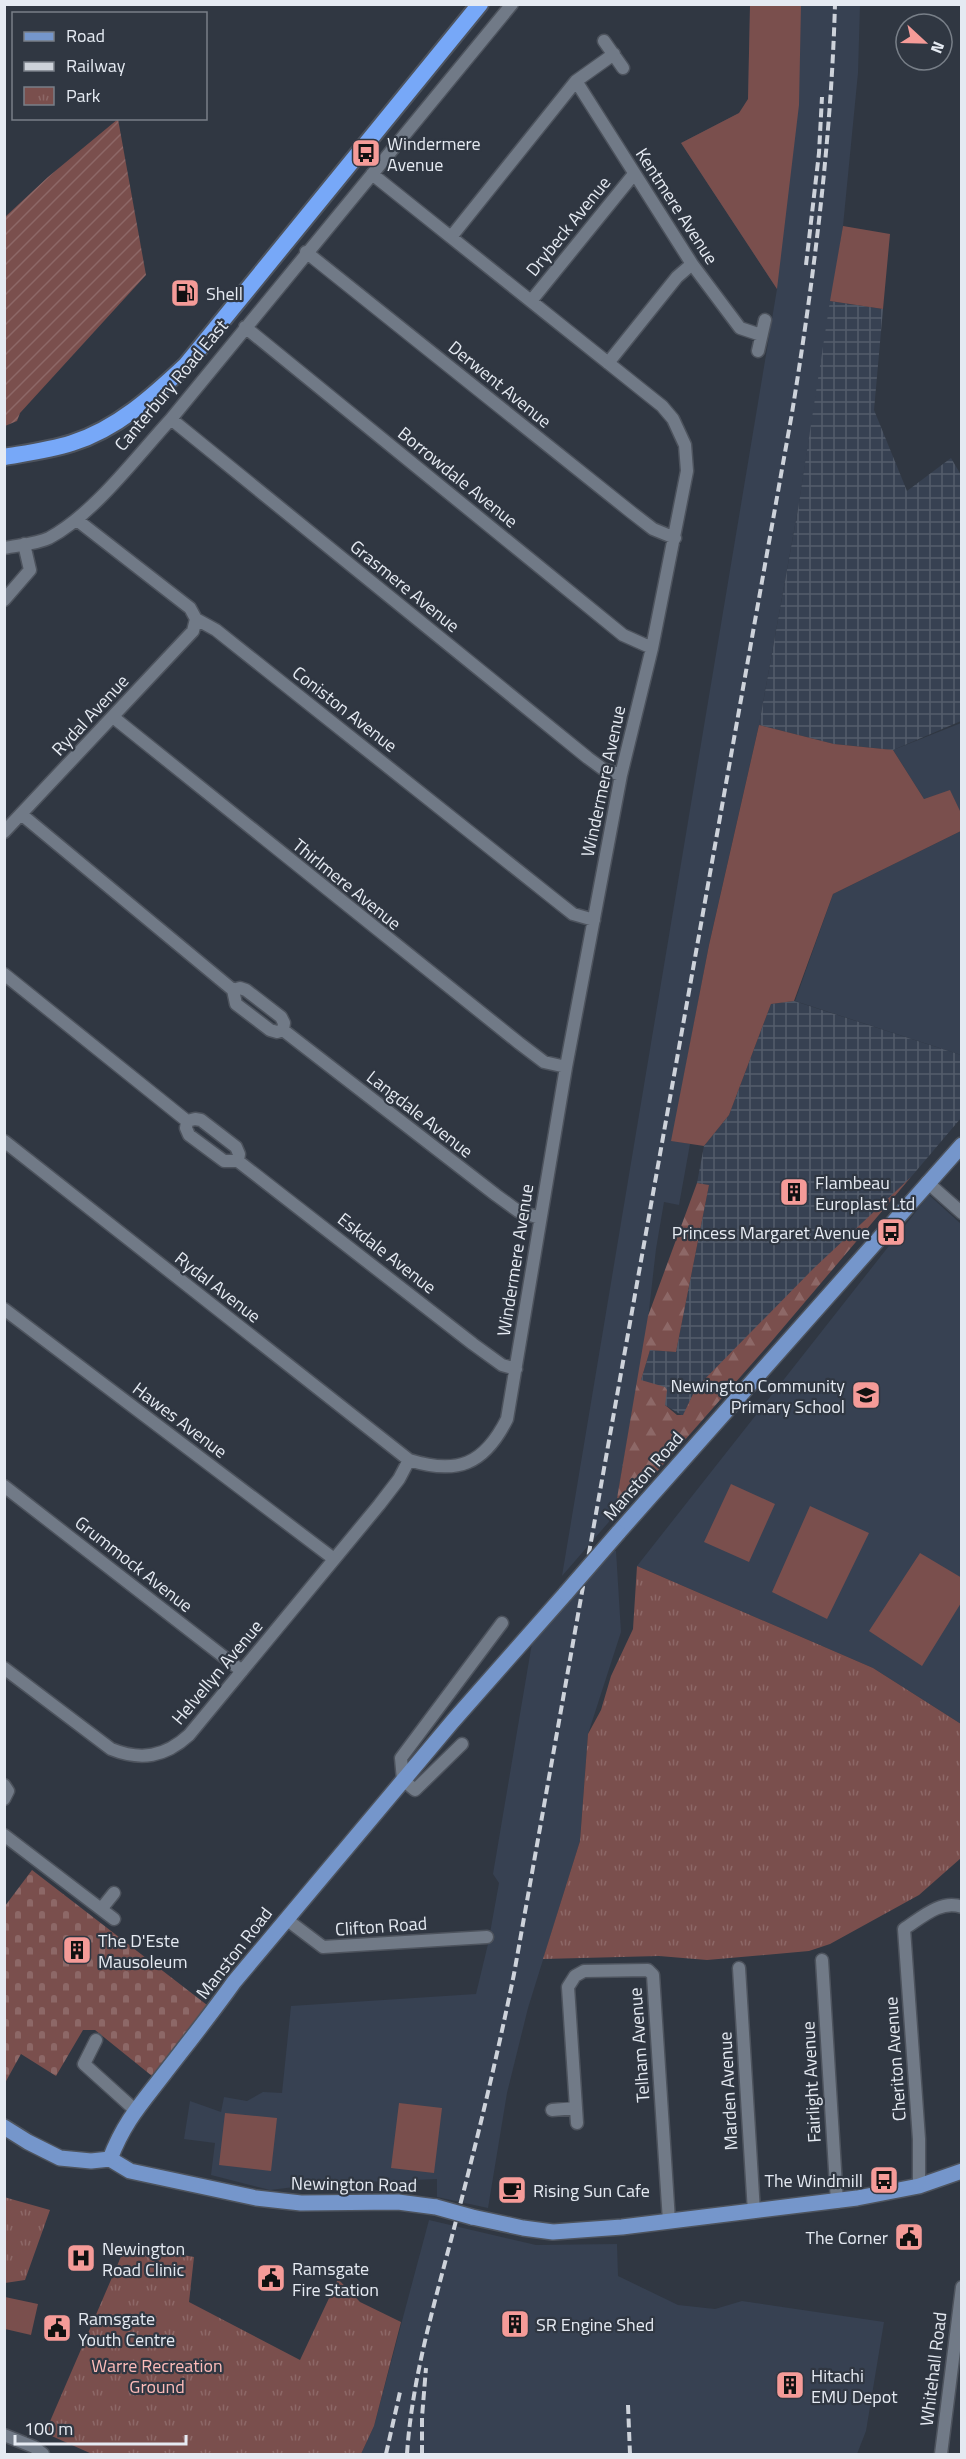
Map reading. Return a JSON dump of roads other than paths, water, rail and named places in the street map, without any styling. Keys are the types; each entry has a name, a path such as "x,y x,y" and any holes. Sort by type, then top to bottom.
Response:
{"highway":[{"name":"Canterbury Road East","path":"4,457 75,442 112,424 148,400 186,365 480,4"},
{"name":"Canterbury Road East","path":"4,470 47,449"}],"main road":[{"name":"Manston Road","path":"110,2159 119,2134 135,2110 286,1919 403,1780 618,1533 962,1145"},
{"name":"Newington Road","path":"4,2127 60,2158 91,2161 110,2159 130,2171 281,2202 398,2202 436,2207 523,2228 553,2232 622,2228 837,2202 919,2186 962,2171"}],"street":[{"name":"Canterbury Road East","path":"4,548 47,539 77,520 171,419 512,4"},
{"path":"604,41 623,68"},
{"path":"451,237 576,81 614,54"},
{"name":"Kentmere Avenue","path":"576,81 692,264 740,328 761,335"},
{"name":"Windermere Avenue","path":"372,174 662,406 686,445 687,471 652,648 621,775 566,1067 507,1419 499,1436 472,1461 443,1468 409,1460"},
{"name":"Drybeck Avenue","path":"531,301 634,174"},
{"name":"Derwent Avenue","path":"306,252 646,523 664,535 675,538"},
{"path":"608,363 677,277 692,264"},
{"path":"758,351 765,320"},
{"name":"Borrowdale Avenue","path":"245,327 622,635 652,648"},
{"name":"Grasmere Avenue","path":"171,419 588,758 603,769 621,775"},
{"name":"Coniston Avenue","path":"77,520 190,608 196,619 216,630 573,914 594,920"},
{"path":"4,600 30,570 24,544"},
{"name":"Rydal Avenue","path":"4,832 193,631 196,619"},
{"name":"Thirlmere Avenue","path":"113,717 519,1043 544,1062 566,1067"},
{"name":"Langdale Avenue","path":"21,814 232,990 236,1004 270,1030 276,1032 283,1030 518,1211 540,1218"},
{"name":"Eskdale Avenue","path":"4,974 187,1121"},
{"name":"Eskdale Avenue","path":"187,1121 201,1120 236,1147 238,1161"},
{"name":"Eskdale Avenue","path":"187,1121 186,1128 189,1135 224,1161 238,1161 473,1344 502,1365 516,1369"},
{"name":"Rydal Avenue","path":"5,1144 409,1460"},
{"path":"927,1182 962,1213"},
{"name":"Hawes Avenue","path":"4,1309 334,1559"},
{"name":"Helvellyn Avenue","path":"4,1668 111,1749 126,1755 143,1756 175,1747 189,1735 334,1559 399,1479 409,1460"},
{"name":"Grummock Avenue","path":"4,1486 242,1671"},
{"path":"462,1744 415,1790 403,1780 401,1758 502,1623"},
{"path":"4,1785 8,1791 4,1799"},
{"path":"4,1835 114,1919"},
{"path":"102,1908 114,1893"},
{"name":"Cheriton Avenue","path":"919,2186 919,2139 904,1929 940,1906 962,1907"},
{"name":"Clifton Road","path":"286,1919 323,1947 488,1937"},
{"name":"Fairlight Avenue","path":"822,1960 837,2202"},
{"name":"Marden Avenue","path":"739,1968 754,2212"},
{"name":"Telham Avenue","path":"577,2123 568,1987 575,1976 584,1971 648,1970 653,1975 669,2221"},
{"path":"96,2040 84,2064 135,2110"},
{"path":"552,2110 576,2108"},
{"name":"Whitehall Road","path":"941,2454 962,2287"},
{"path":"4,2435 37,2452"}],"railway":[{"path":"407,2454 413,2399 424,2344 477,2138 514,1974 792,413 820,209 830,107 835,4"},
{"path":"806,265 819,153 822,97"},
{"path":"422,2454 426,2368"},
{"path":"386,2454 400,2392"},
{"path":"628,2405 630,2454"}],"place":[{"name":"Windermere Avenue","path":"366,153"},
{"name":"Shell","path":"185,293"},
{"name":"Flambeau Europlast Ltd","path":"794,1192"},
{"name":"Princess Margaret Avenue","path":"891,1232"},
{"name":"Newington Community Primary School","path":"866,1395"},
{"name":"The D'Este Mausoleum","path":"77,1950"},
{"name":"The Windmill","path":"884,2180"},
{"name":"Rising Sun Cafe","path":"512,2190"},
{"name":"The Corner","path":"909,2237"},
{"name":"Newington Road Clinic","path":"81,2258"},
{"name":"Ramsgate Fire Station","path":"271,2278"},
{"name":"SR Engine Shed","path":"515,2324"},
{"name":"Ramsgate Youth Centre","path":"57,2328"},
{"name":"Hitachi EMU Depot","path":"790,2385"}],"park label":[{"name":"Warre Recreation Ground","path":"157,2375"}]}
